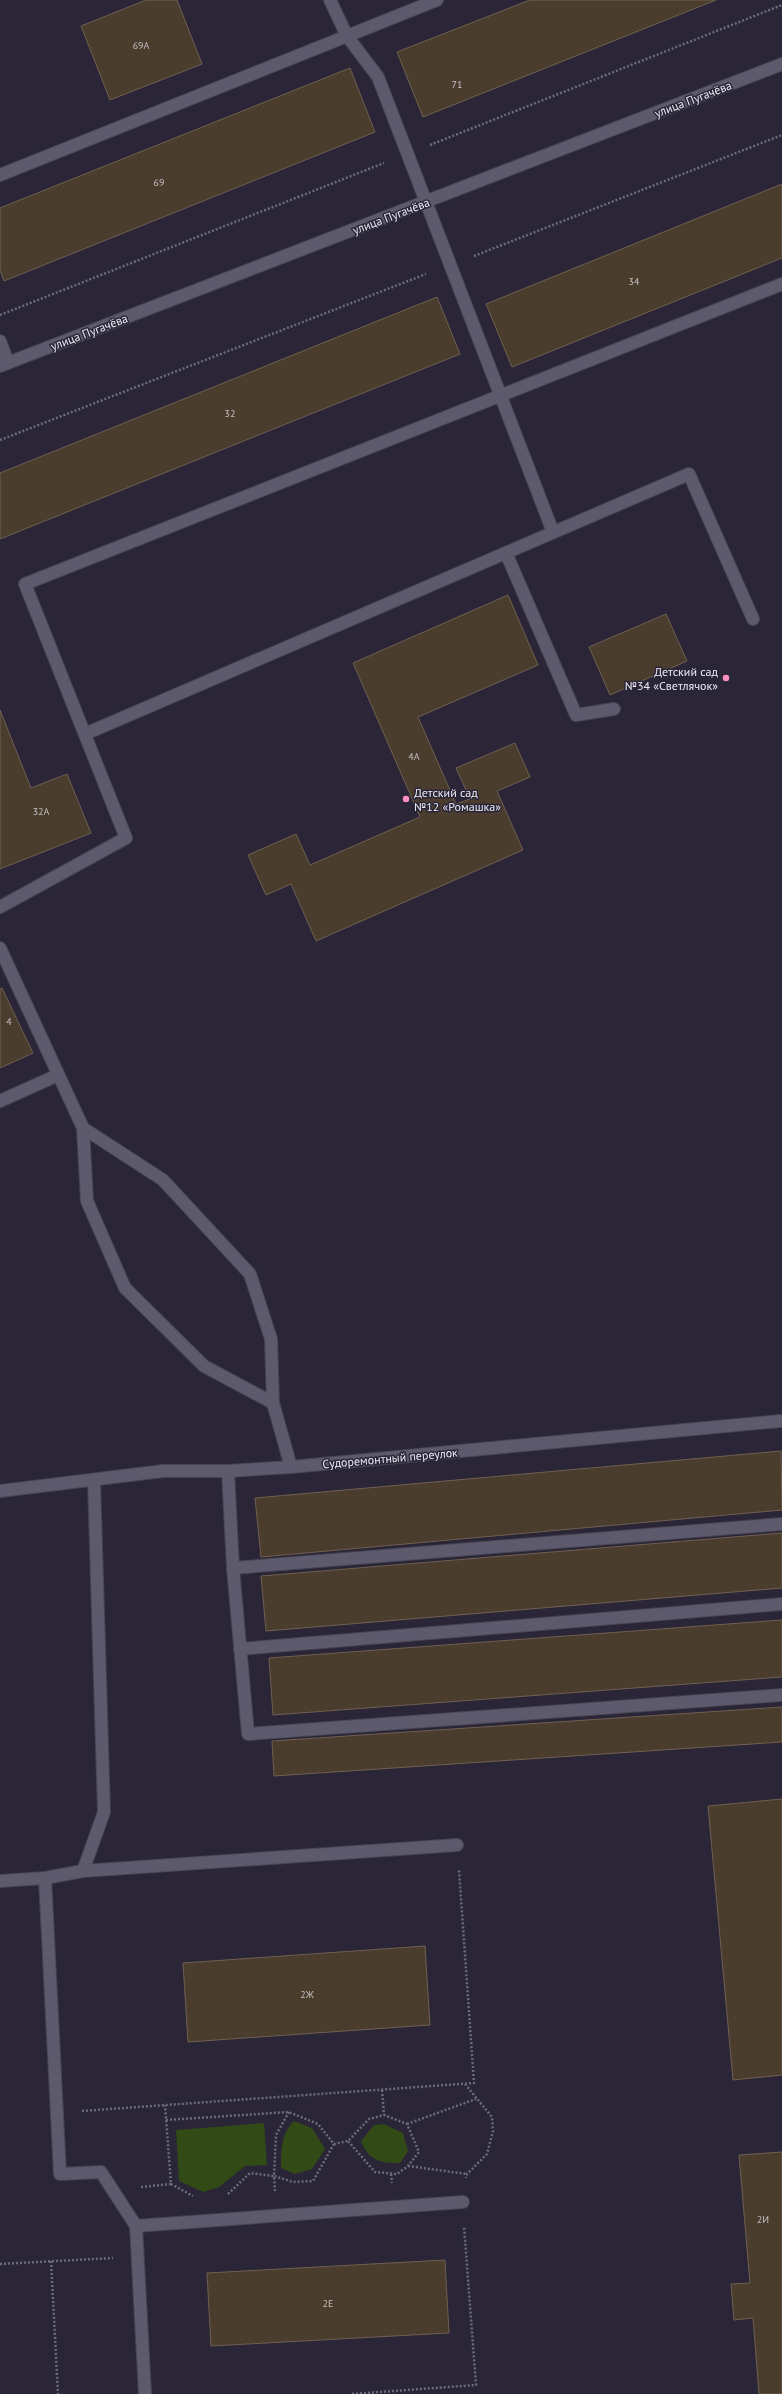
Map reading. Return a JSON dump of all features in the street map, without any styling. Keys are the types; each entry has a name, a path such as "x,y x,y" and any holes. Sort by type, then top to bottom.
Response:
{"street":[{"path":"330,0 347,36 378,77 427,202 499,396 553,532"},
{"path":"0,175 437,0"},
{"name":"улица Пугачёва","path":"4,364 782,64"},
{"path":"0,907 126,838 25,584 782,284"},
{"path":"0,341 4,364"},
{"path":"85,734 689,474 753,619"},
{"path":"506,553 576,715 614,709"},
{"path":"0,948 83,1128 86,1201 125,1288 204,1366 274,1403"},
{"path":"0,1101 58,1075"},
{"path":"83,1128 163,1180 250,1274 271,1339 274,1403 291,1467"},
{"name":"Судоремонтный переулок","path":"0,1492 163,1471 228,1471 291,1467 781,1422"},
{"path":"228,1471 233,1568 248,1734 782,1695"},
{"path":"84,1871 104,1812 94,1480"},
{"path":"233,1568 782,1524"},
{"path":"240,1649 782,1604"},
{"path":"0,1881 45,1878 84,1871 457,1845"},
{"path":"45,1878 60,2174 101,2172 136,2226 145,2394"},
{"path":"136,2226 463,2202"}],"path":[{"path":"0,440 782,135"},
{"path":"57,2113 474,2083 457,1845"},
{"path":"352,2394 476,2385 463,2202 467,2174 487,2154 493,2131 492,2117 464,2084"},
{"path":"382,2090 384,2115"},
{"path":"226,2196 250,2173 274,2176 293,2182 313,2181 334,2144 348,2141 369,2119 384,2115 407,2124 477,2098"},
{"path":"165,2105 171,2184"},
{"path":"166,2120 289,2112 318,2124 334,2144"},
{"path":"274,2176 276,2135 289,2112"},
{"path":"348,2141 375,2172 397,2174 408,2166 419,2152 407,2124"},
{"path":"408,2166 467,2174"},
{"path":"112,2189 171,2184 199,2199"},
{"path":"0,2264 138,2256"},
{"path":"51,2262 58,2394"}],"green space":[{"path":"294,2121 312,2128 325,2149 312,2169 295,2174 281,2168 284,2137 286,2131"},
{"path":"264,2123 267,2165 245,2166 219,2187 203,2192 179,2181 176,2130"},
{"path":"384,2124 403,2133 408,2151 400,2163 376,2160 364,2148 361,2141 374,2125"}],"building":[{"path":"146,0 177,0 202,64 110,100 81,26"},
{"path":"530,0 716,0 423,117 397,52"},
{"path":"350,68 375,132 4,281 0,270 0,208"},
{"path":"782,184 782,258 512,367 486,304"},
{"path":"437,297 460,354 0,539 0,473"},
{"path":"508,595 538,665 418,717 456,804 470,799 456,768 515,743 530,777 497,791 523,850 316,941 291,884 266,895 248,855 296,834 310,865 420,817 353,663"},
{"path":"666,614 687,661 610,695 589,647"},
{"path":"0,710 31,788 67,774 91,833 0,869"},
{"path":"2,988 33,1053 0,1068 0,989"},
{"path":"781,1451 782,1510 261,1557 255,1498"},
{"path":"782,1533 782,1588 266,1631 261,1576"},
{"path":"782,1620 782,1677 273,1715 269,1658"},
{"path":"782,1707 782,1742 274,1776 272,1741"},
{"path":"782,1799 782,2075 733,2080 708,1806"},
{"path":"425,1946 430,2025 188,2042 183,1963"},
{"path":"782,2152 782,2394 759,2394 753,2318 734,2320 731,2284 750,2283 739,2155"},
{"path":"445,2260 449,2333 211,2346 207,2273"}],"place":[{"name":"Детский сад №34 «Светлячок»","path":"726,678"},
{"name":"Детский сад №12 «Ромашка»","path":"406,799"}]}
